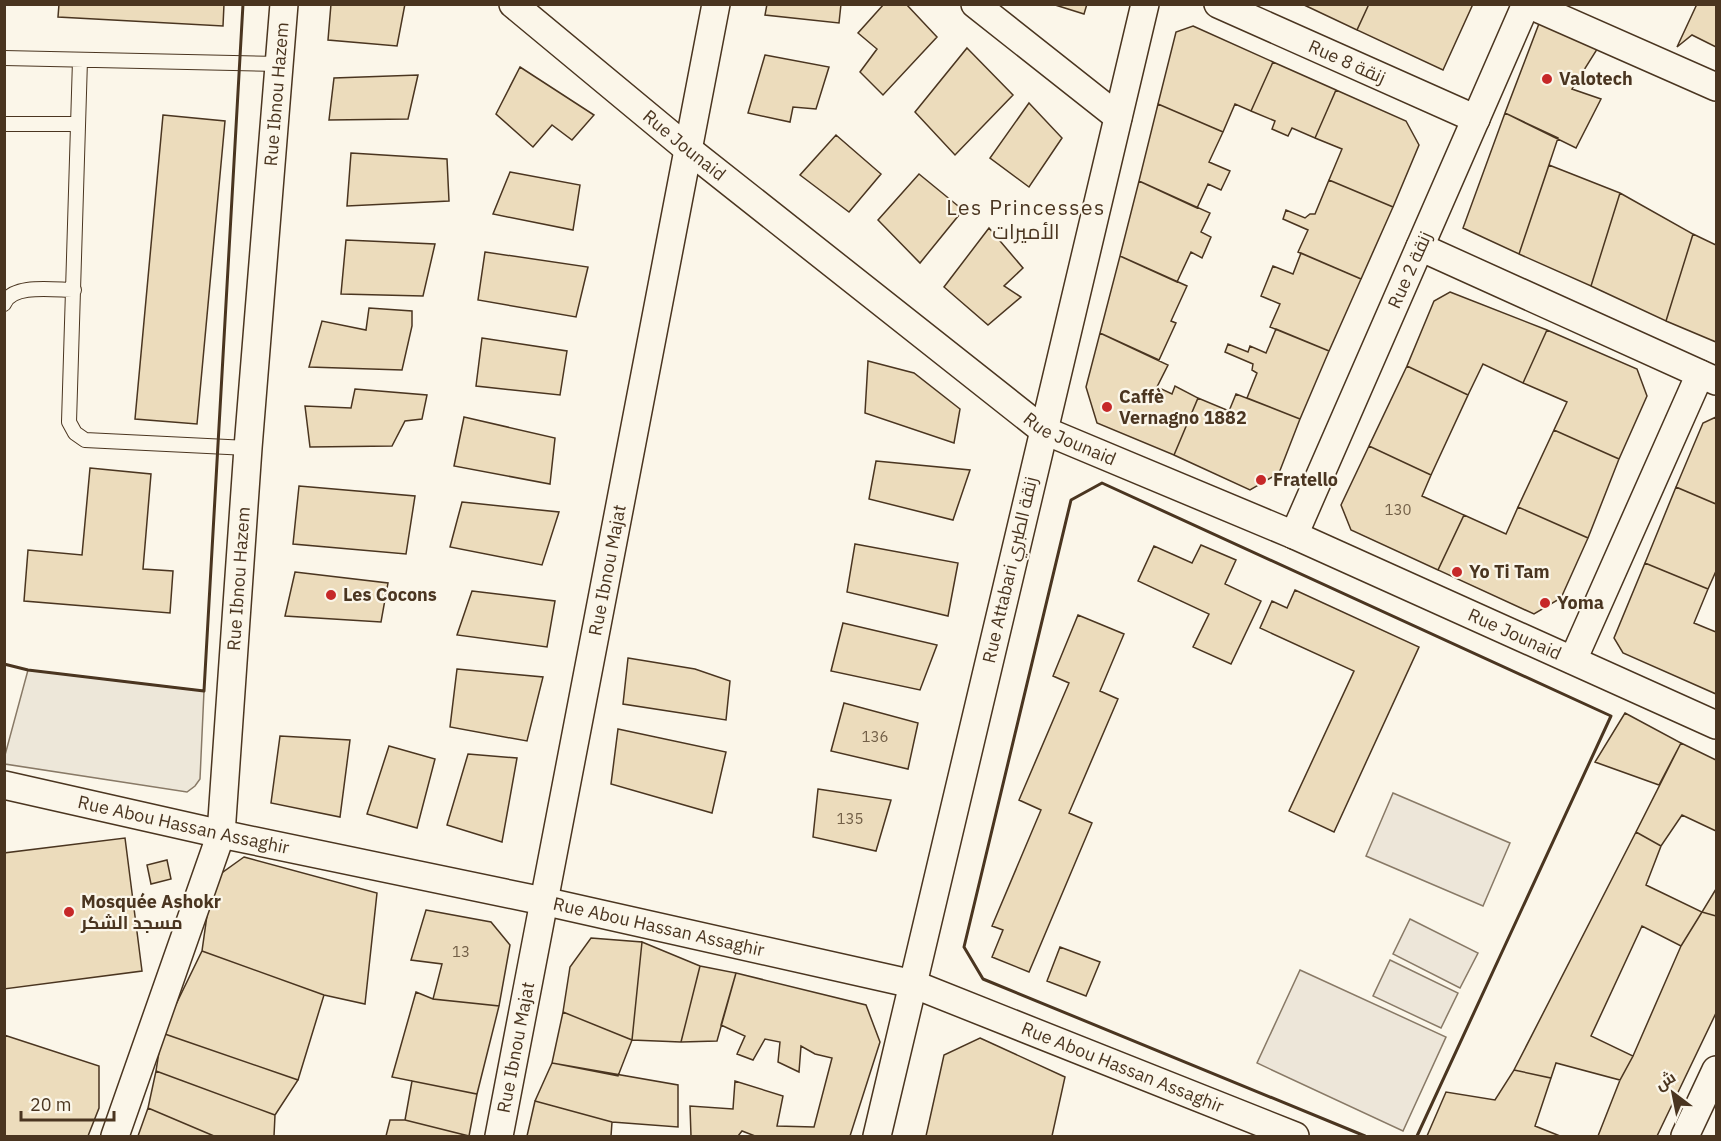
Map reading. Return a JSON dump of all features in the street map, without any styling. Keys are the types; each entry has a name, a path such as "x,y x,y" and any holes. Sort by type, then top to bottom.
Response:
{"street":[{"name":"Rue Ibnou Hazem","path":"115,1137 221,834 248,448 284,4"},
{"name":"Rue Jounaid","path":"513,4 689,150 1043,430 1294,535 1716,725"},
{"name":"Rue Ibnou Majat","path":"499,1137 716,4"},
{"path":"975,4 1118,117"},
{"name":"Rue Attabari زنقة الطبري","path":"877,1137 1145,4"},
{"name":"Rue 8 زنقة","path":"1218,4 1476,119"},
{"path":"1527,4 1716,87"},
{"name":"Rue 2 زنقة","path":"1294,535 1527,4"},
{"path":"1420,248 1708,378 1573,660"},
{"name":"Rue Abou Hassan Assaghir","path":"4,786 543,901 913,984 1295,1137"},
{"path":"1685,1137 1715,1074"}],"lane":[{"path":"4,58 280,64"},
{"path":"80,60 69,422 75,433 85,440 248,448"},
{"path":"4,124 78,124"},
{"path":"4,304 7,298 15,292 25,290 74,290"}],"shaded area":[{"path":"28,670 204,691 200,779 187,792 5,764 5,755"},
{"path":"1393,793 1510,843 1483,906 1366,856"},
{"path":"1410,919 1478,953 1460,988 1393,954"},
{"path":"1390,960 1458,993 1441,1028 1373,996"},
{"path":"1300,970 1446,1037 1403,1131 1257,1063"}],"building":[{"path":"59,4 224,4 223,26 58,17"},
{"path":"331,4 405,4 397,46 328,40"},
{"path":"767,4 841,4 839,23 765,15"},
{"path":"884,4 906,4 937,37 883,95 860,72 877,49 858,33"},
{"path":"1052,4 1087,4 1084,14"},
{"path":"1302,4 1369,4 1357,30"},
{"path":"1369,4 1473,4 1443,70 1357,30"},
{"path":"1697,4 1716,4 1716,47 1692,35 1677,47"},
{"path":"1540,21 1601,43 1572,89 1601,99 1576,148 1505,113"},
{"path":"1193,26 1273,62 1251,111 1235,104 1223,132 1158,104 1176,32"},
{"path":"967,48 1013,95 955,155 915,112"},
{"path":"765,55 829,67 816,109 793,107 790,122 748,113"},
{"path":"1273,62 1336,90 1315,138 1292,128 1288,136 1272,129 1275,121 1251,111"},
{"path":"520,67 594,115 572,140 552,125 533,147 496,114"},
{"path":"418,75 408,119 329,120 334,78"},
{"path":"1336,90 1406,121 1419,145 1393,207 1329,180 1342,149 1315,138"},
{"path":"1029,103 1062,138 1029,187 990,158"},
{"path":"1158,104 1223,132 1209,162 1230,171 1221,190 1208,184 1197,208 1139,181"},
{"path":"1505,113 1558,138 1519,254 1463,228"},
{"path":"163,115 225,121 197,424 135,419"},
{"path":"836,135 881,174 849,212 800,175"},
{"path":"351,153 447,159 449,201 347,206"},
{"path":"1549,165 1620,193 1591,286 1519,254"},
{"path":"510,172 580,185 573,230 493,214"},
{"path":"919,174 963,210 920,263 878,220"},
{"path":"1329,180 1393,207 1361,279 1298,252 1308,230 1283,219 1286,210 1305,218 1310,214 1315,214"},
{"path":"1139,181 1210,213 1201,232 1211,237 1202,258 1191,252 1177,282 1120,256"},
{"path":"1620,193 1693,234 1666,321 1591,286"},
{"path":"989,228 1023,268 1004,286 1021,297 988,325 944,287"},
{"path":"1693,234 1716,245 1716,342 1666,321"},
{"path":"346,240 435,244 423,296 341,294"},
{"path":"485,252 588,267 576,317 478,300"},
{"path":"1301,253 1361,279 1329,351 1270,327 1280,304 1261,296 1273,266 1293,274"},
{"path":"1120,256 1187,286 1171,321 1176,323 1159,360 1100,333"},
{"path":"1450,292 1547,330 1523,383 1483,364 1468,395 1407,366 1434,301"},
{"path":"369,308 412,311 412,326 402,370 309,367 322,321 366,330"},
{"path":"1276,329 1329,351 1300,419 1247,398 1257,373 1252,370 1253,364 1225,352 1228,344 1248,352 1250,346 1266,353"},
{"path":"1547,330 1637,369 1647,396 1619,459 1554,430 1567,402 1523,383"},
{"path":"1100,333 1168,365 1157,387 1172,394 1175,386 1198,398 1174,455 1097,423 1086,387"},
{"path":"482,338 567,351 560,395 476,386"},
{"path":"868,361 914,373 960,409 954,443 865,413"},
{"path":"1407,366 1468,395 1431,475 1369,446"},
{"path":"355,389 427,395 422,419 405,421 392,446 310,447 305,406 351,408"},
{"path":"1236,394 1300,419 1279,473 1250,490 1174,455 1198,398 1229,411"},
{"path":"464,417 555,438 550,484 454,466"},
{"path":"1716,417 1716,504 1676,487 1703,423"},
{"path":"1554,430 1619,459 1588,538 1518,507"},
{"path":"1369,446 1431,475 1422,496 1464,515 1438,570 1351,530 1341,505"},
{"path":"876,461 970,470 953,520 869,499"},
{"path":"90,468 151,474 143,569 173,571 170,613 24,601 28,550 82,555"},
{"path":"299,486 415,496 406,554 293,544"},
{"path":"1676,487 1716,504 1716,571 1708,589 1645,563"},
{"path":"462,502 559,512 542,565 450,547"},
{"path":"1518,507 1588,538 1561,598 1534,614 1438,570 1464,515 1506,534"},
{"path":"855,544 958,563 948,616 847,592"},
{"path":"1201,545 1236,560 1225,584 1261,601 1231,664 1193,647 1209,614 1138,581 1154,546 1192,563"},
{"path":"1645,563 1708,589 1694,623 1716,632 1716,694 1623,653 1614,638"},
{"path":"295,572 388,583 381,622 285,616"},
{"path":"1295,590 1419,647 1334,832 1289,811 1354,671 1260,628 1272,601 1287,608"},
{"path":"472,591 555,601 547,647 457,635"},
{"path":"1078,615 1124,634 1100,691 1118,699 1069,813 1092,823 1029,972 992,957 1003,930 992,926 1041,810 1019,800 1069,683 1053,676"},
{"path":"843,623 937,645 920,690 831,671"},
{"path":"628,658 695,669 730,681 726,720 623,704"},
{"path":"457,669 543,677 527,741 450,727"},
{"path":"844,703 918,723 908,769 831,751"},
{"path":"1625,713 1681,743 1659,785 1595,762"},
{"path":"618,729 726,752 712,813 611,784"},
{"path":"280,736 350,740 340,817 271,803"},
{"path":"1681,743 1716,760 1716,831 1682,815 1661,846 1636,832"},
{"path":"389,746 435,759 417,828 367,814"},
{"path":"468,754 517,758 502,842 447,825"},
{"path":"818,789 891,800 876,851 813,837"},
{"path":"1636,832 1661,846 1646,885 1702,912 1681,946 1642,926 1591,1036 1633,1056 1620,1080 1556,1063 1551,1078 1514,1070"},
{"name":"Mosquée Ashokr مسجد الشكر","path":"125,838 142,971 4,989 4,853"},
{"path":"244,857 377,893 365,1004 324,995 202,951 212,880"},
{"path":"167,860 171,879 151,884 147,865"},
{"path":"1716,889 1716,916 1702,912"},
{"path":"426,910 491,922 510,945 499,1006 433,999 442,964 411,960"},
{"path":"1702,912 1716,916 1716,1013 1657,1136 1598,1136 1620,1080 1633,1056 1681,946"},
{"path":"591,938 642,942 632,1040 563,1012 570,967"},
{"path":"642,942 700,966 681,1042 632,1040"},
{"path":"1060,947 1100,962 1086,996 1047,981"},
{"path":"202,951 324,995 298,1080 162,1033"},
{"path":"700,966 736,973 717,1041 681,1042"},
{"path":"736,973 866,1005 880,1042 850,1136 755,1136 742,1131 738,1136 691,1136 690,1106 733,1109 735,1081 783,1096 777,1126 814,1127 832,1058 815,1054 801,1046 799,1072 778,1062 780,1042 765,1039 753,1060 737,1054 745,1036 721,1025"},
{"path":"416,992 433,999 499,1006 477,1094 392,1077"},
{"path":"563,1012 632,1040 618,1076 552,1063"},
{"path":"162,1033 298,1080 275,1115 156,1071"},
{"path":"4,1035 99,1066 99,1108 88,1136 4,1136"},
{"path":"980,1038 1065,1077 1052,1136 926,1136 944,1055"},
{"path":"552,1063 678,1085 678,1127 612,1122 535,1101"},
{"path":"1514,1070 1551,1078 1535,1126 1560,1136 1427,1136 1446,1092 1495,1100"},
{"path":"156,1071 275,1115 274,1136 214,1136 148,1108"},
{"path":"412,1081 477,1094 469,1136 405,1120"},
{"path":"535,1101 612,1122 611,1136 527,1136"},
{"path":"148,1108 214,1136 138,1136"},
{"path":"390,1120 405,1120 469,1136 386,1136"}],"wall":[{"path":"4,664 28,670 204,691 243,4"},
{"path":"1365,1136 983,979 964,947 1071,500 1102,483 1611,716 1417,1136"}],"place":[{"name":"Valotech","path":"1547,79"},
{"name":"Caffè Vernagno 1882","path":"1107,407"},
{"name":"Fratello","path":"1261,480"},
{"name":"Yo Ti Tam","path":"1457,572"},
{"name":"Les Cocons","path":"331,595"},
{"name":"Yoma","path":"1545,603"},
{"name":"Mosquée Ashokr مسجد الشكر","path":"69,912"}],"district":[{"name":"Les Princesses الأميرات","path":"1026,220"}]}
